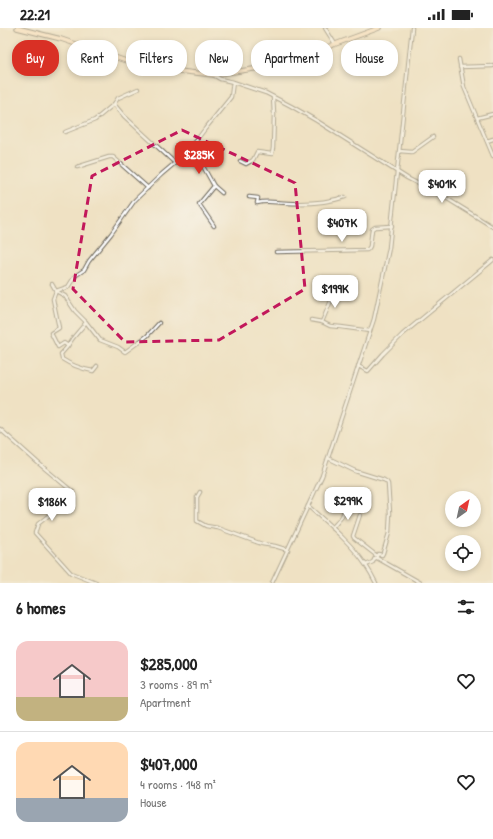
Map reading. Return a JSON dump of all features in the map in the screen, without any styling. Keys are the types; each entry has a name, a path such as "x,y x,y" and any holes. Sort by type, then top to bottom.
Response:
{"street":[{"path":"17,28 61,39 144,67 195,73"},
{"path":"325,28 335,44"},
{"path":"243,71 260,68 311,53 379,28"},
{"path":"272,583 322,476 374,319 389,248 392,226 412,28"},
{"path":"459,59 464,87 493,156"},
{"path":"460,67 493,66"},
{"path":"215,76 266,93 317,121 420,185 446,198 493,227"},
{"path":"56,291 68,287 75,276 84,270 89,261 111,234 135,200 186,154 204,129 231,97 234,82"},
{"path":"65,132 94,120 114,104 118,98 138,88"},
{"path":"240,161 246,164 253,160 257,152 272,154 274,114 273,97"},
{"path":"114,104 124,116 175,163"},
{"path":"477,118 493,114"},
{"path":"399,151 412,152 433,137"},
{"path":"487,141 493,140"},
{"path":"194,144 200,155 204,168 214,186 222,193"},
{"path":"77,167 109,157 114,157 148,188"},
{"path":"214,186 199,204 214,226"},
{"path":"249,197 258,198 257,203 265,201 315,204 345,197"},
{"path":"276,252 367,250 370,246 372,229 374,227 392,226"},
{"path":"358,366 368,371 403,334 493,260"},
{"path":"52,284 56,291 65,296 75,311 100,340 125,352 147,336 159,323"},
{"path":"56,291 53,299 59,328 50,333 58,348 64,343 68,346"},
{"path":"322,322 334,291"},
{"path":"311,320 322,322 330,326 370,331"},
{"path":"86,322 61,354 62,358 70,364 87,370 93,371 97,366"},
{"path":"0,429 73,492 68,500 38,524 35,533 71,572 96,583"},
{"path":"328,458 356,471 384,480 388,484 390,514 389,532 382,555 378,554 373,562 366,565"},
{"path":"200,492 197,496 197,520 206,526 218,528 262,544 288,550"},
{"path":"332,528 343,516 345,505"},
{"path":"308,506 351,548 366,565 376,583"},
{"path":"360,515 353,536 354,538 377,557 421,583"}],"highlighted area":[{"path":"182,130 295,183 305,289 219,340 125,342 73,289 92,176"}]}
